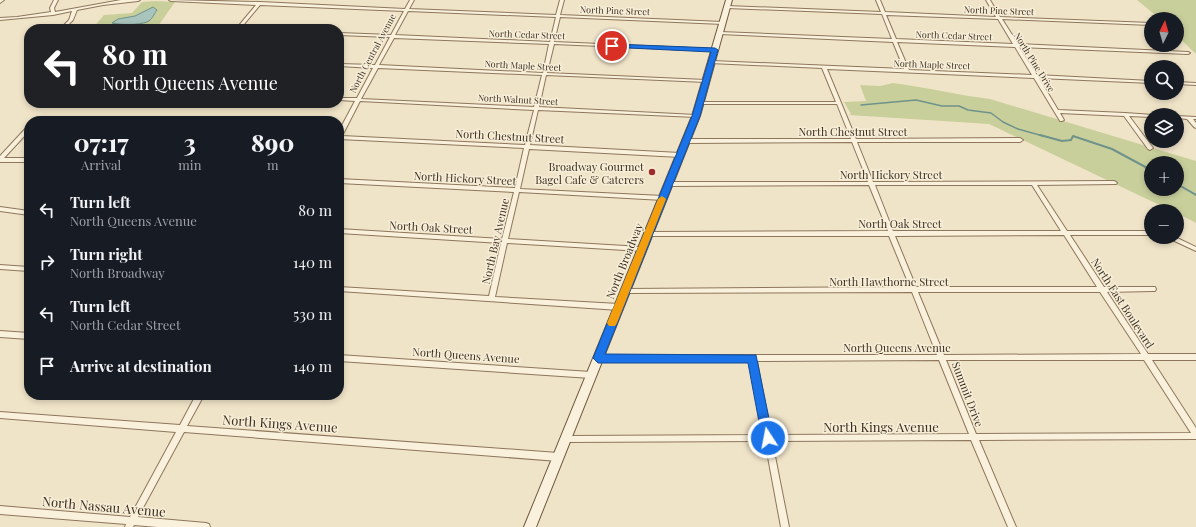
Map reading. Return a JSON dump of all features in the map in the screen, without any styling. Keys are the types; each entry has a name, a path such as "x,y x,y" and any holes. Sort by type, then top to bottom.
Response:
{"main road":[{"name":"North Broadway","path":"530,527 696,116 729,0"}],"street":[{"path":"53,14 52,8 56,0"},
{"path":"0,19 32,18 112,1 138,0"},
{"name":"North Pine Street","path":"171,0 260,2 407,10 723,23"},
{"name":"North Central Avenue","path":"344,127 412,0"},
{"name":"North Bay Avenue","path":"491,299 562,0"},
{"path":"878,0 907,71"},
{"name":"North Pine Drive","path":"988,0 1062,120"},
{"path":"242,24 260,2"},
{"name":"North Pine Street","path":"727,7 1144,24"},
{"path":"67,24 71,20 76,9"},
{"name":"North Cedar Street","path":"720,33 1188,53"},
{"name":"North Cedar Street","path":"344,34 715,50"},
{"name":"North Maple Street","path":"712,62 1144,82"},
{"name":"North Maple Street","path":"344,65 706,81"},
{"name":"Summit Drive","path":"824,67 943,357 974,438 1012,527"},
{"path":"1184,84 1196,84"},
{"name":"North Walnut Street","path":"344,99 696,116"},
{"path":"700,103 838,103"},
{"path":"1057,111 1144,115"},
{"path":"1125,114 1144,140"},
{"path":"1184,117 1196,118"},
{"path":"1188,117 1196,126"},
{"path":"0,159 24,132"},
{"name":"North Chestnut Street","path":"344,137 680,155"},
{"name":"North Chestnut Street","path":"686,141 1020,140"},
{"path":"0,159 24,160"},
{"name":"North Hickory Street","path":"344,181 663,198"},
{"name":"North East Boulevard","path":"1033,183 1196,435"},
{"name":"North Hickory Street","path":"668,184 1114,183"},
{"path":"0,209 24,212"},
{"name":"North Oak Street","path":"344,231 642,249"},
{"name":"North Oak Street","path":"648,234 1144,233"},
{"path":"1184,243 1196,249"},
{"path":"0,267 24,269"},
{"name":"North Hawthorne Street","path":"625,291 1153,289"},
{"path":"344,290 619,307"},
{"path":"0,334 24,336"},
{"name":"North Queens Avenue","path":"598,358 1196,357"},
{"name":"North Queens Avenue","path":"344,358 591,375"},
{"path":"753,358 784,527"},
{"path":"131,524 197,400"},
{"name":"North Kings Avenue","path":"0,414 558,456"},
{"name":"North Kings Avenue","path":"565,439 974,438 1196,435"},
{"name":"North Nassau Avenue","path":"0,510 131,524 206,527"}],"green space":[{"path":"1137,0 1196,0 1196,54 1184,43 1184,12 1152,12"},
{"path":"142,2 175,2 160,24 96,24 104,15 132,13"},
{"path":"893,83 990,99 1144,145 1144,148 1153,148 1179,156 1144,156 1144,196 1184,196 1184,157 1196,161 1196,223 1184,217 1184,204 1157,204 989,124 849,115 851,114 844,102 866,101 860,85 880,86"}],"water":[{"path":"153,7 157,10 152,18 147,22 140,24 112,23 118,19 135,16"}],"waterway":[{"path":"861,105 916,100 942,106 959,106 968,110 991,113 1003,122 1018,129 1043,136"},
{"path":"1040,135 1062,141 1071,140 1073,136 1112,149 1144,166"},
{"path":"1184,188 1196,195"}],"slow traffic":[{"path":"612,323 662,199"}],"place":[{"name":"Broadway Gourmet Bagel Cafe & Caterers","path":"652,172"}],"route":[{"path":"612,46 715,50 696,116 598,358 753,358 768,438"}]}
